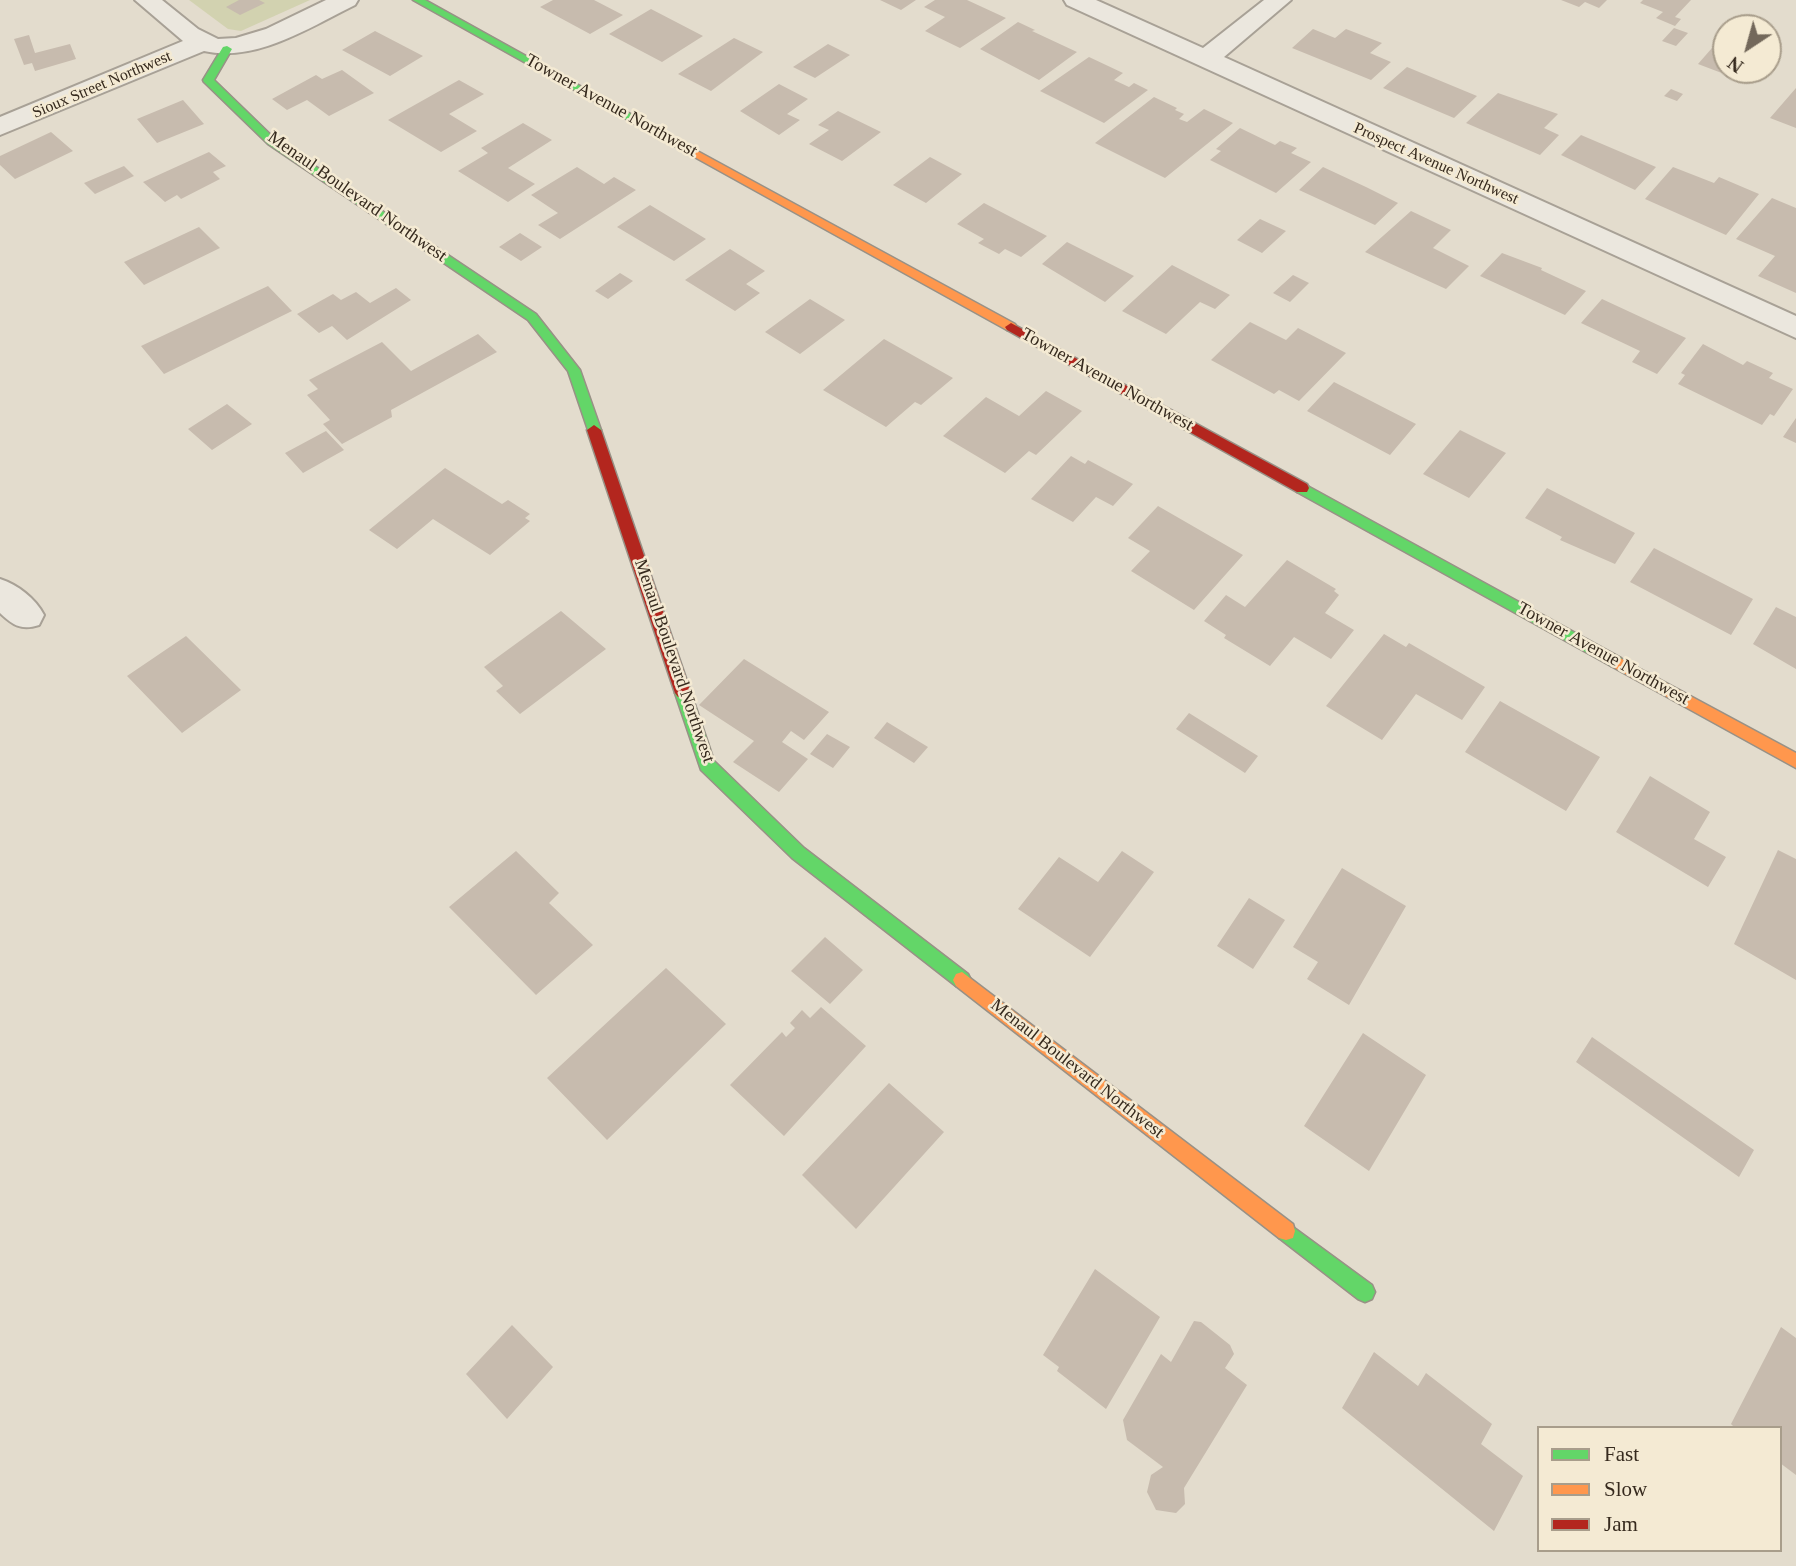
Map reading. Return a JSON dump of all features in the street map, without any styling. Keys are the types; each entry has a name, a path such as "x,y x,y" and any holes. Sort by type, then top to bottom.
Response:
{"street":[{"path":"147,0 215,46"},
{"name":"Sioux Street Northwest","path":"0,127 215,46 271,35 346,0"},
{"name":"Towner Avenue Northwest","path":"418,0 1796,761"},
{"name":"Prospect Avenue Northwest","path":"1076,0 1796,328"},
{"path":"1206,59 1279,0"},
{"name":"Menaul Boulevard Northwest","path":"215,46 208,80 272,142 533,317 574,370 707,765 798,853 1365,1292"}],"green space":[{"path":"189,0 310,0 241,31 228,29"}],"building":[{"path":"239,0 259,0 265,3 240,15 226,7"},
{"path":"553,0 594,0 623,15 590,34 540,7"},
{"path":"880,0 916,0 901,10"},
{"path":"935,0 967,0 1006,18 960,48 925,31 945,17 924,7"},
{"path":"1561,0 1607,0 1599,8 1585,2 1579,7"},
{"path":"1643,0 1691,0 1675,17 1681,19 1675,26 1656,18 1663,12 1640,3"},
{"path":"651,9 703,36 662,62 609,34"},
{"path":"1018,22 1077,52 1039,80 980,49"},
{"path":"1674,28 1688,33 1676,46 1662,41"},
{"path":"1313,29 1335,38 1346,29 1382,43 1370,53 1391,62 1371,80 1292,48"},
{"path":"375,31 423,56 390,76 342,50"},
{"path":"29,35 35,53 70,44 76,59 35,71 32,63 24,65 14,39"},
{"path":"734,38 763,52 711,91 678,74"},
{"path":"828,44 850,55 815,78 793,67"},
{"path":"1712,48 1712,69 1698,64"},
{"path":"1089,57 1123,73 1114,80 1129,87 1134,83 1148,90 1104,123 1040,91"},
{"path":"1407,67 1477,96 1454,118 1383,88"},
{"path":"342,70 374,93 329,116 307,100 287,110 272,99 316,75 322,79"},
{"path":"459,80 484,94 449,114 477,131 441,152 388,120"},
{"path":"779,84 808,99 787,114 800,120 779,135 740,111"},
{"path":"1796,88 1796,128 1770,118"},
{"path":"1671,89 1683,94 1677,101 1664,96"},
{"path":"1498,93 1558,114 1544,128 1559,135 1540,155 1466,123"},
{"path":"1154,97 1177,108 1175,110 1184,114 1179,119 1187,122 1204,109 1233,123 1165,178 1095,143"},
{"path":"183,100 204,124 157,143 137,119"},
{"path":"838,111 881,132 842,161 809,144 829,130 818,125"},
{"path":"523,123 552,140 508,168 535,184 508,202 458,171 488,153 481,148"},
{"path":"1240,128 1275,145 1280,141 1297,148 1291,153 1311,162 1276,193 1210,160 1221,151 1216,149"},
{"path":"51,132 73,151 15,179 0,165 0,156"},
{"path":"1581,135 1656,167 1635,190 1561,155"},
{"path":"209,152 226,166 213,172 220,179 181,199 177,195 165,202 143,182"},
{"path":"930,157 962,174 926,203 893,185"},
{"path":"124,166 134,176 95,194 84,183"},
{"path":"577,167 604,184 614,177 636,190 560,239 538,225 558,213 531,195"},
{"path":"1323,167 1398,203 1375,225 1299,190"},
{"path":"1673,167 1714,183 1719,177 1759,194 1726,235 1645,199"},
{"path":"1772,198 1796,208 1796,293 1758,276 1775,256 1736,239"},
{"path":"984,203 1047,236 1021,257 1005,249 999,254 978,243 984,239 957,224"},
{"path":"650,205 706,239 674,261 617,227"},
{"path":"1411,211 1451,230 1433,248 1469,266 1446,289 1365,252"},
{"path":"1260,219 1286,231 1262,253 1237,240"},
{"path":"199,227 220,248 144,285 124,262"},
{"path":"520,233 542,247 521,261 499,247"},
{"path":"1067,242 1134,276 1105,302 1042,264"},
{"path":"730,249 765,271 746,284 760,293 735,311 685,280"},
{"path":"1502,253 1542,268 1541,270 1586,291 1565,315 1480,276"},
{"path":"1172,265 1230,295 1215,309 1200,302 1166,334 1122,311"},
{"path":"620,273 633,281 608,299 595,291"},
{"path":"1293,275 1309,283 1290,302 1273,293"},
{"path":"268,286 292,311 164,374 141,346"},
{"path":"396,288 411,300 347,340 332,326 319,333 297,314 333,294 341,300 356,292 370,303"},
{"path":"810,299 845,320 800,354 765,332"},
{"path":"1602,299 1686,338 1657,374 1632,362 1640,351 1581,323"},
{"path":"1250,322 1286,340 1298,328 1346,353 1299,401 1279,390 1274,394 1211,360"},
{"path":"478,334 497,352 391,410 392,417 342,444 323,424 330,420 307,395 318,389 309,380 382,342 411,371"},
{"path":"884,339 953,378 921,405 915,402 886,427 823,390"},
{"path":"1703,344 1743,365 1747,361 1773,373 1769,378 1793,389 1774,416 1770,414 1762,425 1678,384 1685,375 1681,373"},
{"path":"1334,382 1416,424 1390,455 1307,411"},
{"path":"1046,391 1082,411 1036,455 1029,451 1005,473 943,436 986,397 1019,416"},
{"path":"227,404 252,424 212,450 188,429"},
{"path":"1796,418 1796,443 1783,437"},
{"path":"1460,430 1506,453 1469,498 1423,474"},
{"path":"326,431 344,450 303,473 285,453"},
{"path":"1071,456 1085,464 1088,460 1133,484 1113,506 1096,497 1073,522 1031,499"},
{"path":"445,468 502,504 508,500 530,514 525,518 530,521 490,555 433,519 397,549 369,530"},
{"path":"1547,488 1635,533 1615,564 1560,540 1562,537 1525,518"},
{"path":"1158,506 1243,555 1194,610 1131,571 1150,551 1128,538"},
{"path":"1654,548 1753,599 1731,635 1630,582"},
{"path":"1287,560 1336,589 1334,591 1339,595 1325,613 1354,630 1331,659 1294,637 1270,666 1224,638 1226,635 1204,621 1226,595 1245,607"},
{"path":"1776,607 1796,617 1796,669 1753,644"},
{"path":"561,611 606,649 520,714 496,691 503,686 484,667"},
{"path":"1384,634 1406,647 1409,643 1485,687 1462,720 1416,694 1382,740 1326,706"},
{"path":"186,636 241,690 182,733 127,676"},
{"path":"744,659 829,712 804,740 791,731 782,742 808,759 779,792 733,762 754,741 699,705"},
{"path":"1500,701 1600,757 1566,811 1465,752"},
{"path":"1189,713 1258,756 1245,773 1176,729"},
{"path":"887,722 928,747 914,763 874,738"},
{"path":"827,734 850,747 833,768 810,754"},
{"path":"1650,776 1710,812 1694,839 1726,857 1708,887 1616,832"},
{"path":"1778,850 1796,859 1796,980 1734,944"},
{"path":"516,851 559,893 549,903 593,945 536,995 449,907"},
{"path":"1122,851 1154,872 1090,957 1018,909 1059,857 1098,882"},
{"path":"1342,868 1406,906 1349,1005 1307,979 1318,962 1293,947"},
{"path":"1249,898 1285,920 1253,969 1217,946"},
{"path":"825,937 863,970 830,1004 791,971"},
{"path":"666,968 726,1024 607,1140 547,1078"},
{"path":"821,1007 866,1046 784,1136 730,1085 782,1032 786,1037 795,1028 790,1023 802,1010 810,1018"},
{"path":"1363,1033 1426,1075 1369,1171 1304,1126"},
{"path":"1592,1037 1754,1150 1739,1177 1576,1062"},
{"path":"889,1083 944,1132 856,1229 802,1175"},
{"path":"1095,1269 1160,1317 1106,1409 1057,1371 1059,1367 1043,1355"},
{"path":"1194,1321 1201,1322 1230,1345 1234,1354 1225,1368 1247,1385 1184,1488 1185,1504 1176,1513 1156,1510 1147,1492 1151,1475 1163,1467 1127,1440 1123,1420 1161,1354 1171,1362"},
{"path":"512,1325 553,1367 507,1419 466,1374"},
{"path":"1781,1327 1796,1338 1796,1475 1782,1464 1782,1426 1731,1424"},
{"path":"1374,1352 1418,1386 1426,1373 1492,1424 1481,1444 1523,1476 1494,1531 1342,1408"}],"traffic: fast":[{"path":"418,0 666,137"},
{"path":"227,49 208,80 272,142 532,317 574,370 594,430"},
{"path":"1302,488 1616,662"},
{"path":"683,693 707,765 798,853 962,980"},
{"path":"1286,1231 1365,1292"}],"traffic: slow":[{"path":"666,137 1011,327"},
{"path":"1616,662 1796,761"},
{"path":"962,980 1286,1231"}],"traffic: jam":[{"path":"1011,327 1302,488"},
{"path":"594,430 683,693"}]}
